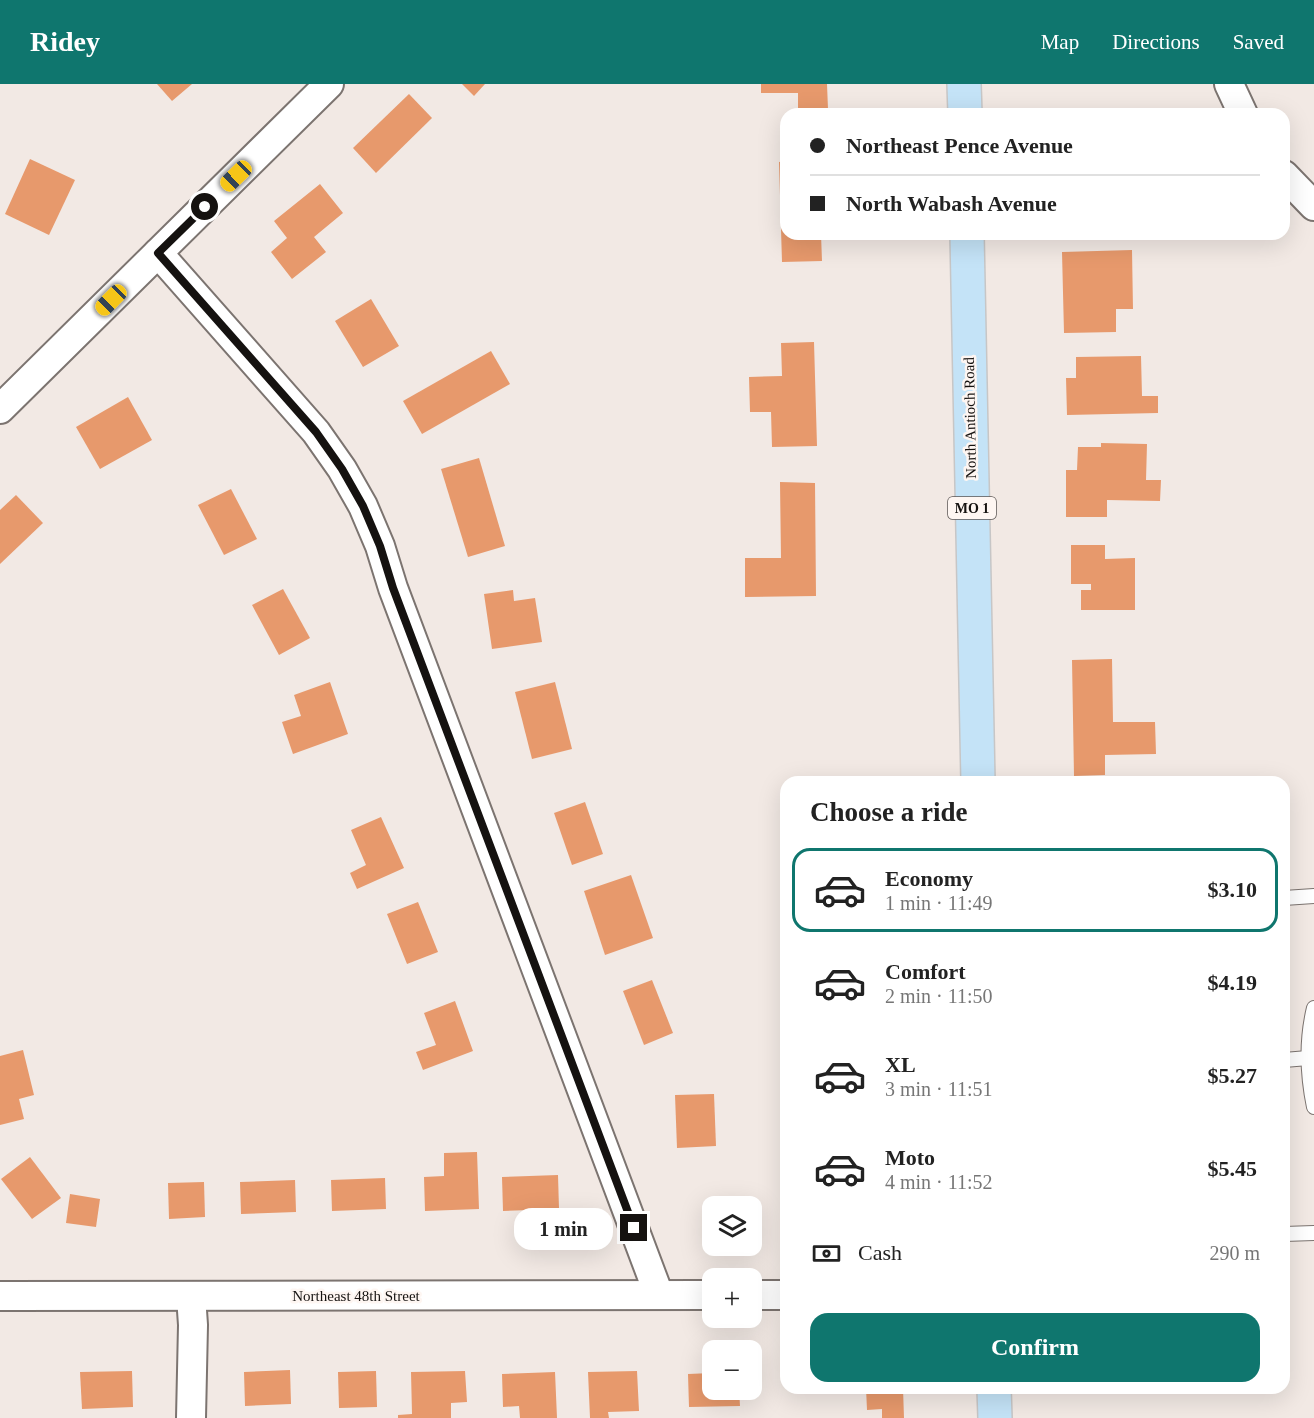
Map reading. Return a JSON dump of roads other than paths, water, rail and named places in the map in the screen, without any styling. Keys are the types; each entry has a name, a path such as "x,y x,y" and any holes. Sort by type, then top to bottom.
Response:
{"main road":[{"path":"964,84 965,108"},
{"name":"North Antioch Road","path":"966,240 978,776"},
{"path":"994,1394 995,1418"}],"street":[{"path":"0,409 329,84"},
{"path":"1229,84 1240,108"},
{"path":"1290,181 1314,206"},
{"path":"158,253 316,432 342,469 363,506 380,546 393,588 659,1294"},
{"name":"Northeast 48th Street","path":"0,1296 702,1295"},
{"path":"762,1295 780,1295"},
{"path":"191,1296 193,1325 191,1418"}],"lane":[{"path":"1290,897 1314,896"},
{"path":"1314,1008 1309,1029 1308,1058 1308,1076 1314,1107"},
{"path":"1290,1060 1308,1058"},
{"path":"1290,1234 1314,1233"}]}
